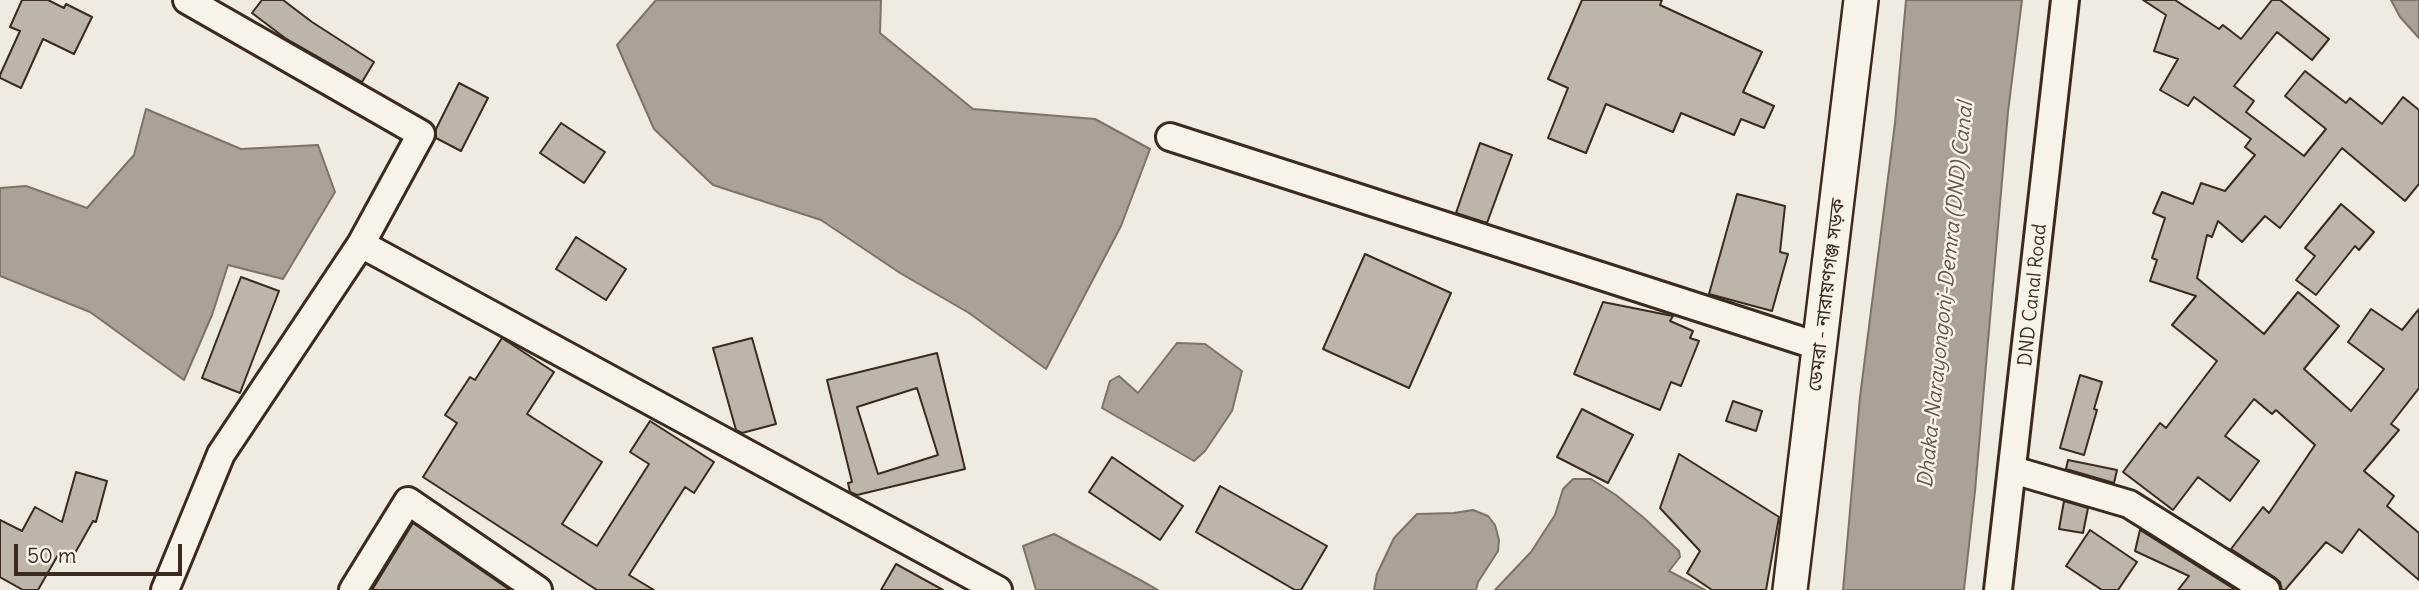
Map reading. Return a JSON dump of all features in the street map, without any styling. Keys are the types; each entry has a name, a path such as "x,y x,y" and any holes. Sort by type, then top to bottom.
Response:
{"main road":[{"name":"ডেমরা - নারায়ণগঞ্জ সড়ক","path":"1790,590 1861,0"}],"street":[{"path":"165,590 221,454 361,244 421,134 187,0"},
{"name":"DND Canal Road","path":"1998,590 2065,0"},
{"path":"1170,137 1821,347"},
{"path":"361,244 998,590"},
{"path":"2013,470 2129,504 2266,590"},
{"path":"353,590 408,501 538,590"}],"water":[{"path":"656,0 881,0 880,33 973,109 1095,119 1150,149 1121,226 1046,369 969,313 900,273 821,220 713,185 654,129 617,45"},
{"name":"Dhaka-Narayongonj-Demra (DND) Canal","path":"1906,0 2022,0 2008,112 1975,491 1964,590 1843,590 1860,397 1895,123"},
{"path":"2391,0 2419,0 2419,38 2400,17"},
{"path":"146,109 241,149 318,145 335,192 283,279 228,265 212,315 184,380 90,312 0,276 0,188 26,186 87,208 134,155"},
{"path":"1177,343 1205,344 1242,371 1232,411 1205,451 1194,461 1102,408 1110,381 1119,376 1138,393"},
{"path":"1573,479 1591,479 1644,518 1679,551 1680,557 1669,571 1705,590 1495,590 1531,552 1555,515 1563,489"},
{"path":"1473,510 1488,516 1495,525 1499,540 1498,551 1478,582 1476,590 1374,590 1377,574 1394,538 1417,514"},
{"path":"1054,534 1158,590 1036,590 1023,546"}],"building":[{"path":"22,0 48,0 64,8 66,4 92,17 74,54 43,39 21,88 0,78 0,75 20,31 10,27"},
{"path":"262,0 283,0 374,62 362,82 285,38 252,13"},
{"path":"1582,0 1662,0 1660,5 1762,52 1743,92 1774,106 1764,128 1741,119 1734,135 1681,113 1673,132 1606,104 1586,153 1548,138 1568,88 1548,79"},
{"path":"2143,0 2175,0 2219,29 2223,25 2241,39 2272,0 2280,0 2329,39 2312,60 2277,32 2234,86 2254,101 2246,112 2304,156 2326,129 2285,96 2305,71 2346,103 2350,98 2382,124 2403,97 2419,110 2419,184 2405,201 2342,148 2280,228 2265,216 2242,242 2218,221 2212,237 2207,235 2197,278 2264,334 2298,292 2339,326 2304,369 2351,411 2384,369 2348,342 2371,309 2402,330 2419,309 2419,388 2391,424 2399,430 2364,471 2394,496 2387,506 2419,533 2419,580 2359,529 2342,553 2326,542 2285,590 2282,590 2280,582 2274,577 2231,549 2263,507 2269,513 2315,445 2276,410 2272,414 2254,399 2225,436 2259,461 2230,501 2198,477 2173,510 2123,472 2160,423 2166,428 2217,361 2172,325 2196,296 2150,281 2157,260 2152,258 2165,218 2153,213 2162,192 2193,204 2201,183 2225,191 2255,155 2245,147 2251,139 2194,97 2188,106 2160,90 2178,59 2154,51 2166,15"},
{"path":"459,83 488,98 461,151 436,138 436,129"},
{"path":"561,123 605,152 584,183 540,153"},
{"path":"1480,143 1512,155 1487,223 1456,213"},
{"path":"1737,194 1785,206 1780,252 1788,254 1772,311 1709,294"},
{"path":"2341,204 2374,232 2359,250 2355,246 2316,295 2296,280 2315,256 2305,248"},
{"path":"576,237 626,269 606,300 556,269"},
{"path":"1365,254 1451,293 1409,388 1323,349"},
{"path":"241,277 279,291 240,393 202,378"},
{"path":"1603,302 1673,316 1670,321 1693,331 1690,338 1699,341 1681,386 1671,382 1660,410 1574,374"},
{"path":"502,338 554,372 527,414 602,462 562,524 597,546 649,464 630,452 650,421 714,462 694,493 685,487 629,575 654,590 597,590 423,477 457,423 445,415 470,377 475,380"},
{"path":"752,338 776,424 742,433 736,430 713,348"},
{"path":"937,353 965,469 857,495 850,492 848,483 852,482 827,380","holes":["917,388 938,455 878,474 857,407"]},
{"path":"2080,375 2102,382 2084,455 2060,448"},
{"path":"1733,401 1762,411 1756,431 1726,421"},
{"path":"1582,409 1633,435 1608,483 1557,457"},
{"path":"1679,454 1779,517 1766,590 1712,590 1687,573 1700,551 1660,508"},
{"path":"1112,457 1183,506 1160,540 1089,492"},
{"path":"2068,460 2117,470 2114,483 2066,469"},
{"path":"76,472 107,481 96,522 93,521 70,562 58,555 38,590 23,590 0,577 0,520 22,531 35,507 62,522"},
{"path":"1220,486 1327,546 1301,590 1295,590 1196,532"},
{"path":"2064,501 2088,508 2083,533 2059,529"},
{"path":"413,523 510,590 372,590"},
{"path":"2090,530 2137,562 2118,590 2102,590 2066,566"},
{"path":"2140,530 2235,590 2178,590 2189,576 2135,551"},
{"path":"896,564 943,590 881,590"}]}
